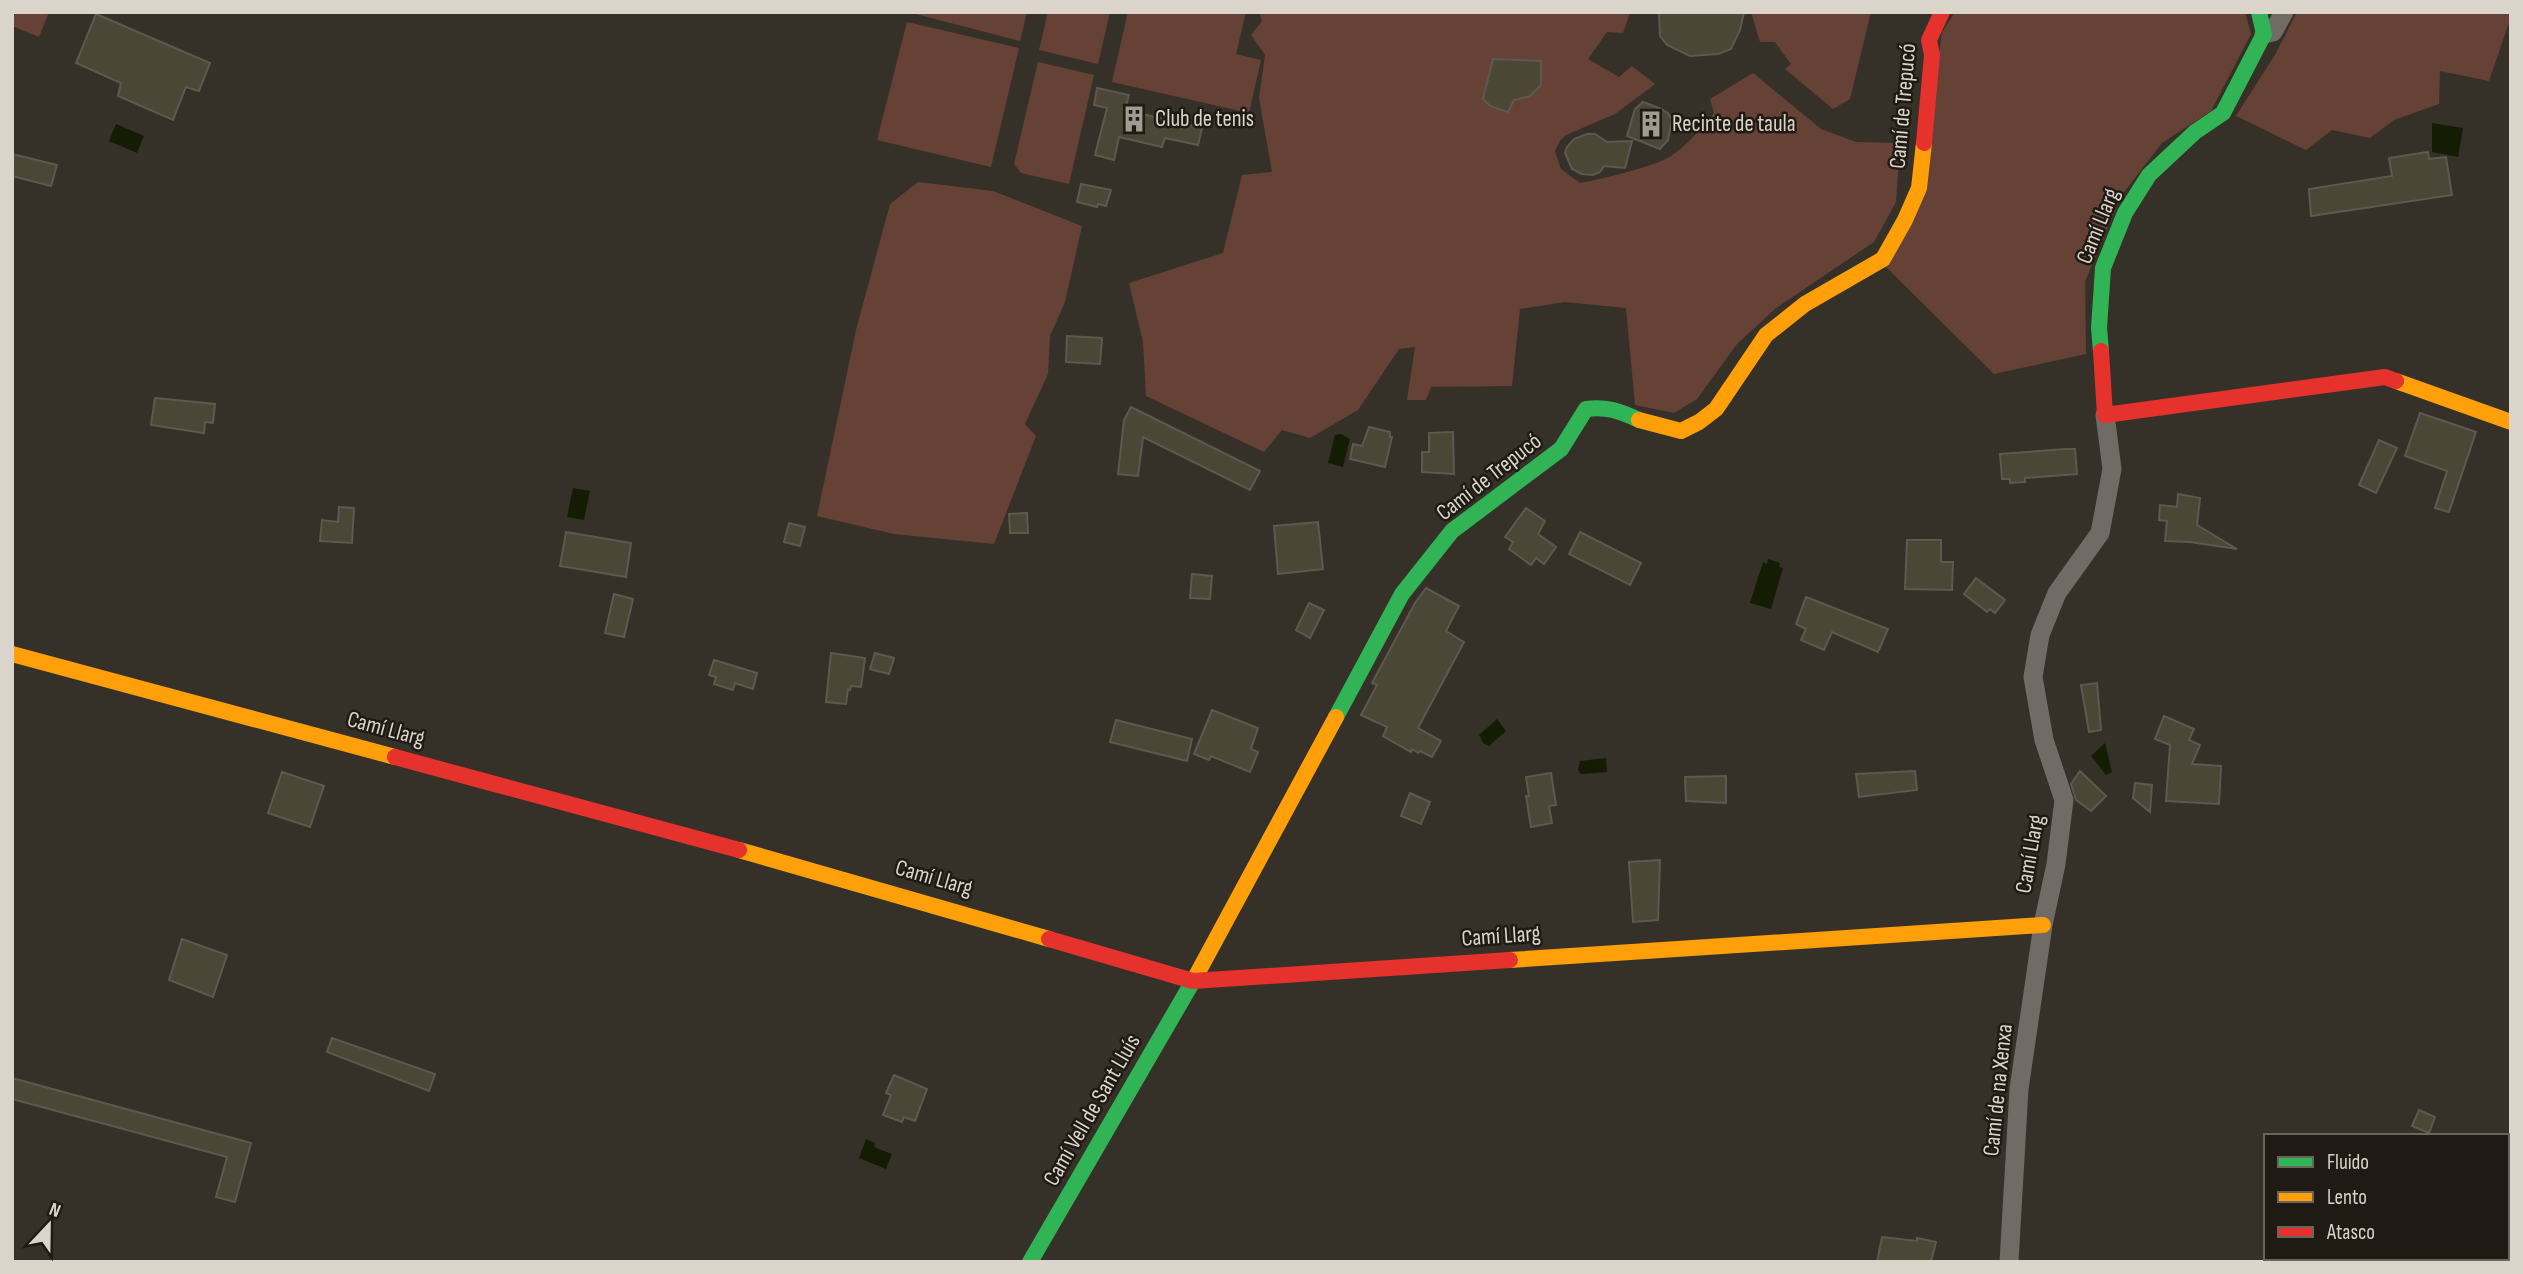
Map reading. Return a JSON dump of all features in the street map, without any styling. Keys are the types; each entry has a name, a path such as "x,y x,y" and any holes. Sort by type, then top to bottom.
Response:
{"street":[{"name":"Camí de Trepucó","path":"1193,981 1402,594 1452,531 1561,449 1586,409 1601,407 1618,410 1644,422 1681,431 1699,422 1716,409 1766,335 1805,304 1883,259 1919,188 1928,108 1931,55 1929,40 1942,12"},
{"path":"2259,12 2264,34 2273,32 2284,12"},
{"name":"Camí Llarg","path":"12,653 847,878 1193,981 2043,925 2056,864 2064,800 2044,740 2033,677 2040,635 2057,593 2100,534 2112,470 2099,328 2103,268 2125,213 2149,175 2195,132 2223,113 2264,34"},
{"path":"2105,415 2385,377 2511,422"},
{"name":"Camí de na Xenxa","path":"2010,1262 2019,1089 2043,925"},
{"name":"Camí Vell de Sant Lluís","path":"1030,1262 1193,981"}],"shaded area":[{"path":"12,12 49,12 39,37 12,26"},
{"path":"908,12 1027,12 1020,41"},
{"path":"1048,12 1110,12 1098,64 1039,50"},
{"path":"1128,12 1246,12 1236,54 1261,60 1249,113 1112,82"},
{"path":"1259,12 1630,12 1623,33 1607,32 1588,59 1619,77 1632,66 1655,84 1615,114 1566,135 1560,141 1555,151 1561,169 1580,183 1614,176 1671,156 1689,142 1714,113 1710,99 1753,73 1821,129 1856,142 1900,143 1896,202 1874,242 1776,308 1737,344 1697,399 1674,413 1635,405 1626,308 1565,302 1520,309 1512,386 1431,387 1426,400 1407,400 1415,347 1399,349 1358,410 1310,438 1282,430 1264,452 1146,396 1143,342 1129,283 1223,253 1242,175 1272,172 1259,98 1265,55 1251,35 1262,21"},
{"path":"1751,12 1871,12 1850,99 1833,109 1785,69 1791,64 1775,42 1760,42"},
{"path":"1955,12 2245,12 2251,34 2211,111 2162,143 2121,196 2085,282 2086,354 1994,374 1886,267 1915,218 1942,32"},
{"path":"2297,12 2511,12 2511,17 2489,81 2440,71 2439,104 2394,120 2370,138 2332,130 2306,150 2236,116 2276,53"},
{"path":"907,22 1019,48 991,167 877,140"},
{"path":"1038,62 1094,75 1069,184 1021,173 1014,164"},
{"path":"2432,123 2463,128 2458,157 2432,152"},
{"path":"116,124 144,136 137,153 109,141"},
{"path":"918,182 993,191 1082,226 1065,302 1050,336 1048,374 1025,424 1036,436 994,544 894,534 817,516 856,330 890,204"},
{"path":"1341,434 1350,439 1343,467 1328,463 1335,435"},
{"path":"573,488 590,491 584,520 567,517"},
{"path":"1768,559 1780,563 1779,567 1783,568 1771,609 1750,603 1763,562 1767,564"},
{"path":"1497,719 1506,731 1489,746 1483,743 1479,735"},
{"path":"2105,743 2112,772 2106,775 2091,756"},
{"path":"1606,758 1607,772 1581,774 1578,770 1580,761"},
{"path":"866,1139 875,1143 874,1147 892,1154 886,1169 859,1158"}],"building":[{"path":"1659,12 1744,12 1740,30 1731,49 1718,54 1690,56 1667,45 1660,36"},
{"path":"96,14 210,63 199,91 186,87 173,120 118,96 121,83 76,63"},
{"path":"1493,59 1541,61 1541,85 1530,96 1514,100 1508,112 1490,106 1483,99"},
{"name":"Club de tenis","path":"1097,88 1129,95 1125,110 1202,128 1198,145 1165,138 1162,147 1119,137 1114,160 1095,155 1107,108 1094,105"},
{"name":"Recinte de taula","path":"1643,102 1668,113 1672,120 1668,140 1660,149 1627,136 1635,109"},
{"path":"1595,134 1607,142 1632,141 1625,168 1604,166 1600,172 1593,175 1572,169 1565,153 1567,147 1574,139"},
{"path":"2428,152 2429,159 2446,157 2452,195 2311,216 2309,189 2392,176 2389,158"},
{"path":"12,154 57,165 51,186 12,176"},
{"path":"1081,184 1111,190 1106,206 1098,204 1097,207 1077,202"},
{"path":"1067,336 1102,338 1100,364 1066,362"},
{"path":"155,398 215,404 213,423 205,422 204,433 151,425"},
{"path":"1131,407 1260,471 1250,490 1143,437 1138,476 1118,474 1124,420"},
{"path":"2420,413 2476,432 2449,512 2435,508 2447,471 2405,456"},
{"path":"1369,427 1390,432 1392,437 1385,467 1350,459 1353,444 1362,446"},
{"path":"1453,432 1454,474 1422,472 1422,452 1429,452 1429,433"},
{"path":"2379,440 2397,448 2376,493 2359,485"},
{"path":"2075,449 2077,474 2025,478 2025,482 2010,483 2010,479 2002,479 2000,454"},
{"path":"2178,494 2200,498 2197,525 2237,549 2165,541 2167,521 2159,520 2160,505 2177,507"},
{"path":"339,507 354,508 352,543 320,541 322,520 338,522"},
{"path":"1526,508 1545,521 1538,534 1556,547 1544,564 1536,558 1531,565 1509,549 1513,542 1505,537"},
{"path":"1027,513 1028,533 1010,533 1009,514"},
{"path":"1318,522 1323,569 1278,574 1274,526"},
{"path":"789,523 805,527 800,546 784,542"},
{"path":"566,532 631,543 626,577 560,566"},
{"path":"1580,532 1641,563 1630,585 1569,554"},
{"path":"1907,540 1941,540 1941,562 1953,562 1952,590 1905,589"},
{"path":"1192,574 1212,576 1210,599 1190,598"},
{"path":"1976,578 2005,600 1995,613 1990,609 1987,612 1964,594"},
{"path":"1426,588 1459,606 1446,631 1464,642 1418,728 1441,741 1432,757 1412,749 1411,752 1383,736 1387,727 1361,715 1377,685 1372,683 1415,603"},
{"path":"614,594 633,599 624,637 605,633"},
{"path":"1806,597 1888,629 1878,652 1832,632 1824,650 1801,640 1806,629 1796,624"},
{"path":"1309,603 1324,610 1310,638 1296,630"},
{"path":"831,653 865,658 861,687 851,686 850,690 848,689 846,704 826,702"},
{"path":"875,653 894,658 889,674 870,669"},
{"path":"714,660 757,673 753,689 735,683 733,690 714,684 716,677 709,675"},
{"path":"2097,683 2101,730 2089,732 2081,685"},
{"path":"1212,710 1258,728 1251,749 1258,752 1250,772 1211,756 1209,760 1194,754"},
{"path":"2164,716 2194,729 2189,740 2200,745 2192,764 2221,766 2219,804 2166,801 2170,745 2155,739"},
{"path":"1116,720 1192,739 1187,761 1110,742"},
{"path":"1915,771 1917,790 1859,797 1856,774"},
{"path":"2080,771 2106,796 2091,811 2076,800 2071,784"},
{"path":"282,772 324,786 310,827 268,813"},
{"path":"1551,773 1556,805 1549,806 1552,823 1531,827 1526,777"},
{"path":"1726,776 1726,803 1686,801 1685,777"},
{"path":"2135,783 2152,785 2150,812 2133,798"},
{"path":"1410,793 1430,802 1421,824 1401,816"},
{"path":"1660,860 1658,920 1633,922 1629,862"},
{"path":"182,939 227,955 213,997 169,980"},
{"path":"332,1038 435,1074 429,1091 327,1052"},
{"path":"894,1075 927,1089 915,1121 904,1117 902,1122 883,1115 891,1095 886,1093"},
{"path":"12,1078 251,1143 235,1202 216,1197 227,1157 12,1099"},
{"path":"2419,1110 2435,1117 2429,1133 2412,1126"},
{"path":"1882,1237 1917,1241 1917,1238 1936,1242 1931,1262 1877,1262"}],"traffic: fast":[{"path":"2101,351 2099,328 2103,268 2125,213 2149,175 2195,132 2223,113 2264,34 2259,12"},
{"path":"1336,717 1402,594 1452,531 1561,449 1586,409 1613,410 1639,420"},
{"path":"1030,1262 1196,976"}],"traffic: slow":[{"path":"1639,420 1681,431 1699,422 1716,409 1766,335 1805,304 1883,259 1919,188 1924,143"},
{"path":"2396,381 2511,422"},
{"path":"12,654 395,757"},
{"path":"1196,976 1336,717"},
{"path":"739,850 1049,939"},
{"path":"1510,960 2043,925"}],"traffic: jam":[{"path":"1924,143 1932,55 1929,40 1942,12"},
{"path":"2101,351 2105,415 2385,377 2396,381"},
{"path":"395,757 739,850"},
{"path":"1049,939 1193,981 1510,960"}],"place":[{"name":"Club de tenis","path":"1134,119"},
{"name":"Recinte de taula","path":"1651,124"}]}
